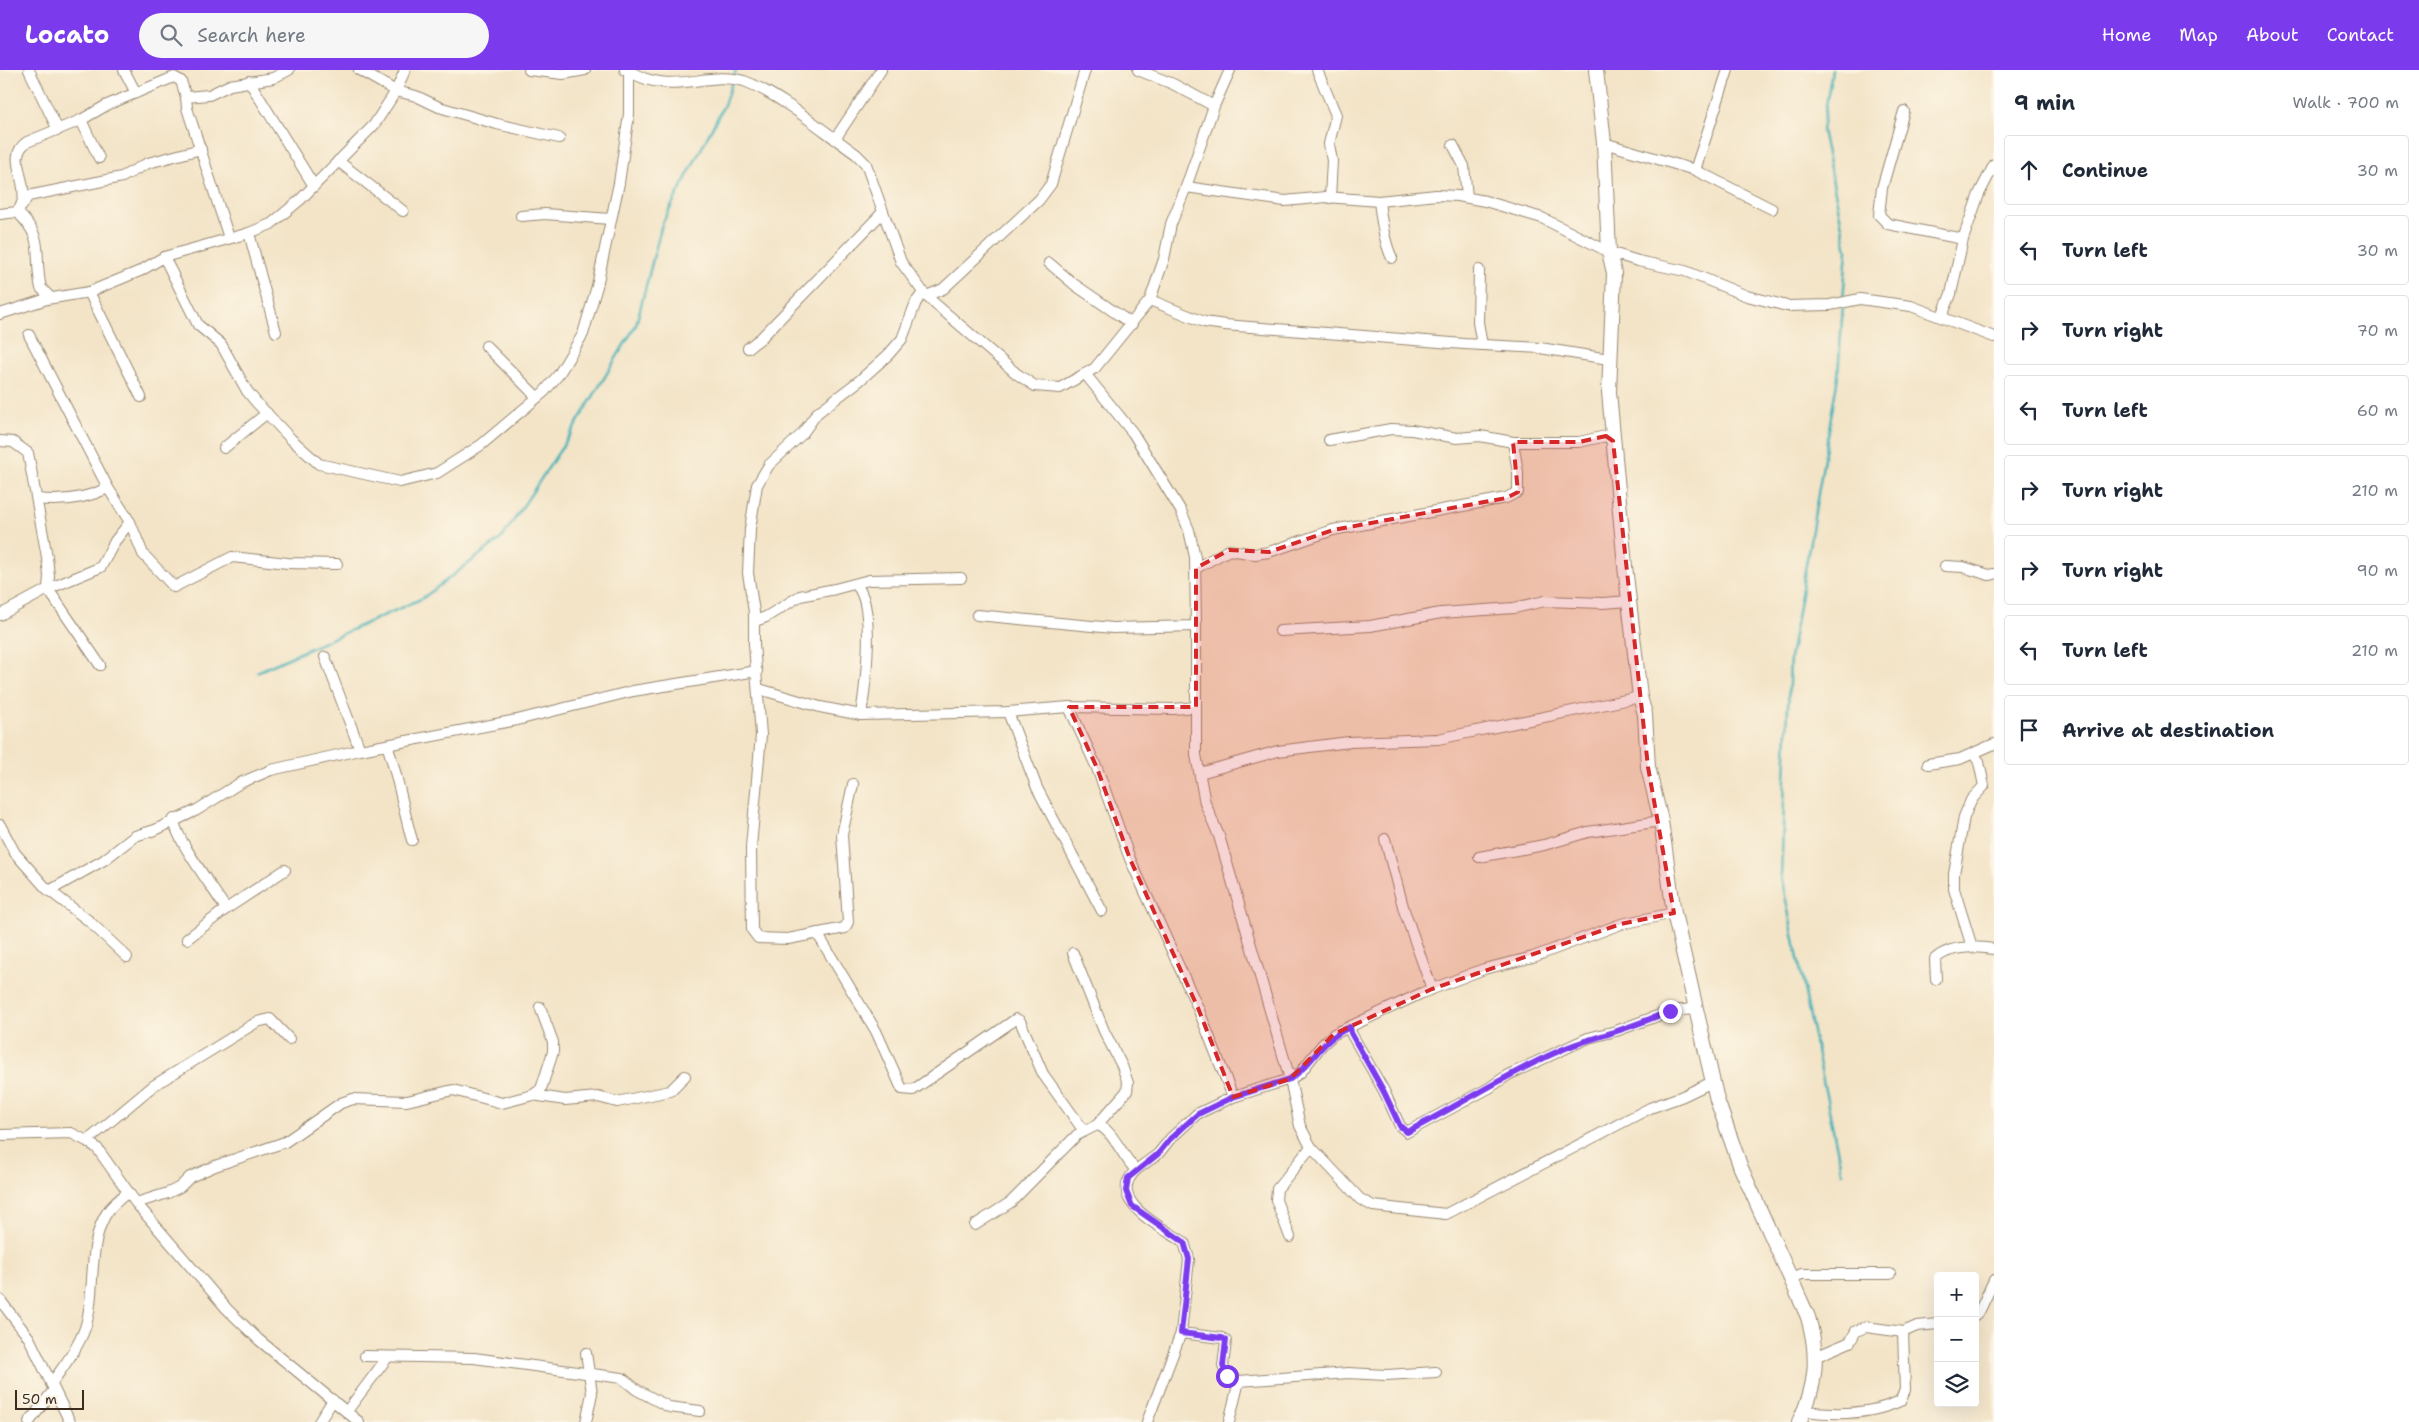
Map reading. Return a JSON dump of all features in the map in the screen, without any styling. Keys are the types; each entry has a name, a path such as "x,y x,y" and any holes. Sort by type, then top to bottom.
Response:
{"street":[{"path":"28,70 58,130"},
{"path":"124,70 136,93"},
{"path":"186,97 209,95 230,85 273,78 289,70"},
{"path":"359,70 396,91 497,124 558,138"},
{"path":"0,314 51,298 89,292 140,271 164,257 249,233 271,224 314,186 374,125 396,91 405,70"},
{"path":"529,70 563,74 585,70"},
{"path":"164,257 198,325 221,344 247,391 291,439 319,464 400,482 425,478 446,469 481,445 537,397 559,374 582,334 597,286 619,183 629,114 627,70 667,84 728,78 744,81 769,94 835,139 866,164 901,262 924,295 1017,374 1035,386 1060,388 1086,375 1095,368 1150,300 1164,259 1171,224 1214,106 1230,70"},
{"path":"835,139 881,70"},
{"path":"853,784 842,835 848,922 845,928 788,939 758,938 752,930 751,842 761,735 759,689 754,644 755,621 748,561 754,503 761,476 802,434 817,413 888,355 902,339 916,302 924,295 943,289 1039,200 1051,184 1085,70"},
{"path":"1138,70 1173,84 1214,106"},
{"path":"1317,70 1336,115 1330,144 1332,161 1330,198"},
{"path":"1596,70 1604,143 1610,252 1614,273 1609,359 1613,441 1640,697 1645,714 1648,767 1661,821 1674,913 1712,1082 1741,1168 1808,1317 1816,1357 1814,1386 1802,1416 1875,1410 1900,1401 1905,1390 1903,1332"},
{"path":"1695,170 1728,70"},
{"path":"19,210 24,198 18,150 27,142 81,120 107,105 174,77 181,81 187,108 228,238"},
{"path":"250,81 314,186"},
{"path":"1904,111 1882,188 1879,214 1888,224 1963,239"},
{"path":"81,120 99,158"},
{"path":"1604,143 1695,170 1772,209"},
{"path":"1453,146 1464,166 1467,197"},
{"path":"0,214 19,210 28,196 122,177 148,163 201,149"},
{"path":"338,161 403,211"},
{"path":"1942,316 1951,294 1963,239 1980,194 1994,165"},
{"path":"1186,186 1279,201 1330,198 1378,201 1436,195 1485,200 1542,218 1610,252 1638,261 1685,271 1747,296 1787,306 1830,305 1870,299 1911,306 1994,337"},
{"path":"1378,201 1386,246 1392,258"},
{"path":"19,210 35,234 41,288 51,298"},
{"path":"748,348 761,338 884,212"},
{"path":"520,216 545,214 610,219"},
{"path":"249,233 276,332"},
{"path":"1049,262 1075,285 1132,324"},
{"path":"1479,270 1478,322 1482,345"},
{"path":"89,292 141,397"},
{"path":"1150,300 1204,322 1225,325 1540,348 1609,359"},
{"path":"29,335 108,488 130,522 143,554 174,587 232,557 288,563 337,564"},
{"path":"486,346 537,397"},
{"path":"1086,375 1098,387 1133,433 1181,511 1193,544 1196,568 1196,755 1206,803 1219,836 1290,1079 1300,1126 1311,1147 1360,1199 1373,1206 1446,1214 1650,1108 1683,1096 1712,1082"},
{"path":"224,448 267,413"},
{"path":"1329,440 1391,429 1412,430 1457,438 1480,436 1513,442 1579,442 1606,436 1613,441"},
{"path":"0,441 13,442 28,453 47,557 48,589 100,665"},
{"path":"1196,568 1229,550 1255,554 1269,552 1333,530 1506,498 1518,492 1518,472 1513,442"},
{"path":"37,500 59,501 91,496 108,488"},
{"path":"0,615 48,589 101,567 115,541 130,522"},
{"path":"1945,566 1963,568 1989,575 1994,574"},
{"path":"755,621 766,617 800,596 855,584 879,579 961,578"},
{"path":"855,584 860,588 864,600 868,653 862,715"},
{"path":"1280,630 1370,626 1441,614 1514,608 1545,601 1603,603 1629,601"},
{"path":"977,615 1114,628 1196,626"},
{"path":"325,656 360,750"},
{"path":"49,891 104,860 135,836 155,830 214,801 240,783 271,770 360,750 517,720 633,691 757,672"},
{"path":"759,689 820,707 862,715 1008,712 1069,707 1174,709 1196,707"},
{"path":"1200,773 1278,751 1349,742 1438,739 1640,697"},
{"path":"1069,707 1097,768 1130,860 1198,1008 1233,1097"},
{"path":"1008,712 1037,788 1102,911"},
{"path":"1928,764 1960,759 1994,744"},
{"path":"387,745 395,767 401,803 412,840"},
{"path":"1972,947 1954,889 1954,874 1964,817 1971,800 1984,786 1979,762 1974,754"},
{"path":"174,819 174,827 178,837 213,886 226,909"},
{"path":"1479,857 1544,845 1588,832 1661,821"},
{"path":"0,824 16,853 49,891 89,921 128,957"},
{"path":"1385,839 1404,910 1432,989"},
{"path":"187,940 226,909 285,870"},
{"path":"1147,1422 1181,1333 1189,1259 1184,1242 1132,1206 1126,1191 1128,1178 1136,1170 1158,1154 1170,1139 1198,1114 1233,1097 1290,1079 1300,1072 1322,1045 1334,1034 1432,989 1484,969 1533,957 1578,942 1621,924 1674,913"},
{"path":"817,933 876,1031 902,1089 913,1090 1016,1019 1020,1021 1043,1074 1084,1131"},
{"path":"1936,979 1935,959 1942,953 1972,947 1994,949"},
{"path":"974,1225 1011,1202 1077,1135 1097,1125 1127,1091 1128,1083 1122,1066 1104,1031 1073,953"},
{"path":"136,1203 168,1193 180,1187 190,1177 215,1166 285,1142 341,1103 353,1099 408,1101 453,1090 502,1103 533,1094 541,1089 553,1052 553,1042 540,1007"},
{"path":"1350,1027 1351,1033 1384,1092 1400,1126 1407,1132 1489,1088 1508,1075 1588,1038 1616,1032 1670,1011 1696,1009"},
{"path":"87,1141 153,1086 257,1022 270,1019 289,1039"},
{"path":"533,1094 565,1100 598,1098 617,1102 670,1091 686,1076"},
{"path":"1097,1125 1108,1130 1127,1162 1136,1170"},
{"path":"0,1135 71,1133 97,1148 136,1203 227,1310 259,1340 360,1422"},
{"path":"1290,1237 1276,1200 1277,1189 1311,1147"},
{"path":"29,1422 52,1388 85,1328 94,1280 97,1234 108,1211 128,1192"},
{"path":"1790,1278 1802,1274 1890,1274"},
{"path":"1979,1311 1994,1280"},
{"path":"0,1300 29,1338 70,1422"},
{"path":"1816,1357 1850,1342 1856,1331 1866,1327 1903,1332 1917,1326 1934,1324"},
{"path":"1181,1333 1226,1340 1223,1366 1227,1376 1240,1381 1348,1373 1386,1375 1436,1372"},
{"path":"586,1353 592,1393 586,1422"},
{"path":"365,1356 387,1358 474,1358 622,1378 637,1390 668,1407 700,1411"},
{"path":"347,1411 387,1358"},
{"path":"1229,1422 1240,1381"},
{"path":"319,1422 333,1400"}],"highlighted area":[{"path":"1606,436 1613,441 1648,767 1674,913 1621,924 1432,989 1334,1034 1290,1079 1233,1097 1198,1008 1130,859 1097,768 1069,707 1196,707 1196,568 1229,550 1269,552 1333,530 1506,498 1518,492 1513,442 1579,442"}],"waterway":[{"path":"734,77 736,70"},
{"path":"1832,70 1822,130 1847,250 1843,300"},
{"path":"257,672 423,598 502,538 570,435 636,325 662,224 724,105 732,82"},
{"path":"1842,1173 1781,876 1790,659 1838,376 1843,305"}],"route":[{"path":"1227,1376 1223,1366 1226,1340 1200,1334 1181,1333 1189,1259 1184,1242 1132,1206 1126,1191 1128,1178 1158,1154 1183,1125 1209,1107 1233,1097 1290,1079 1306,1066 1322,1045 1334,1034 1350,1027 1351,1033 1384,1092 1400,1126 1407,1132 1489,1088 1508,1075 1560,1050 1588,1038 1616,1032 1670,1011"}]}
